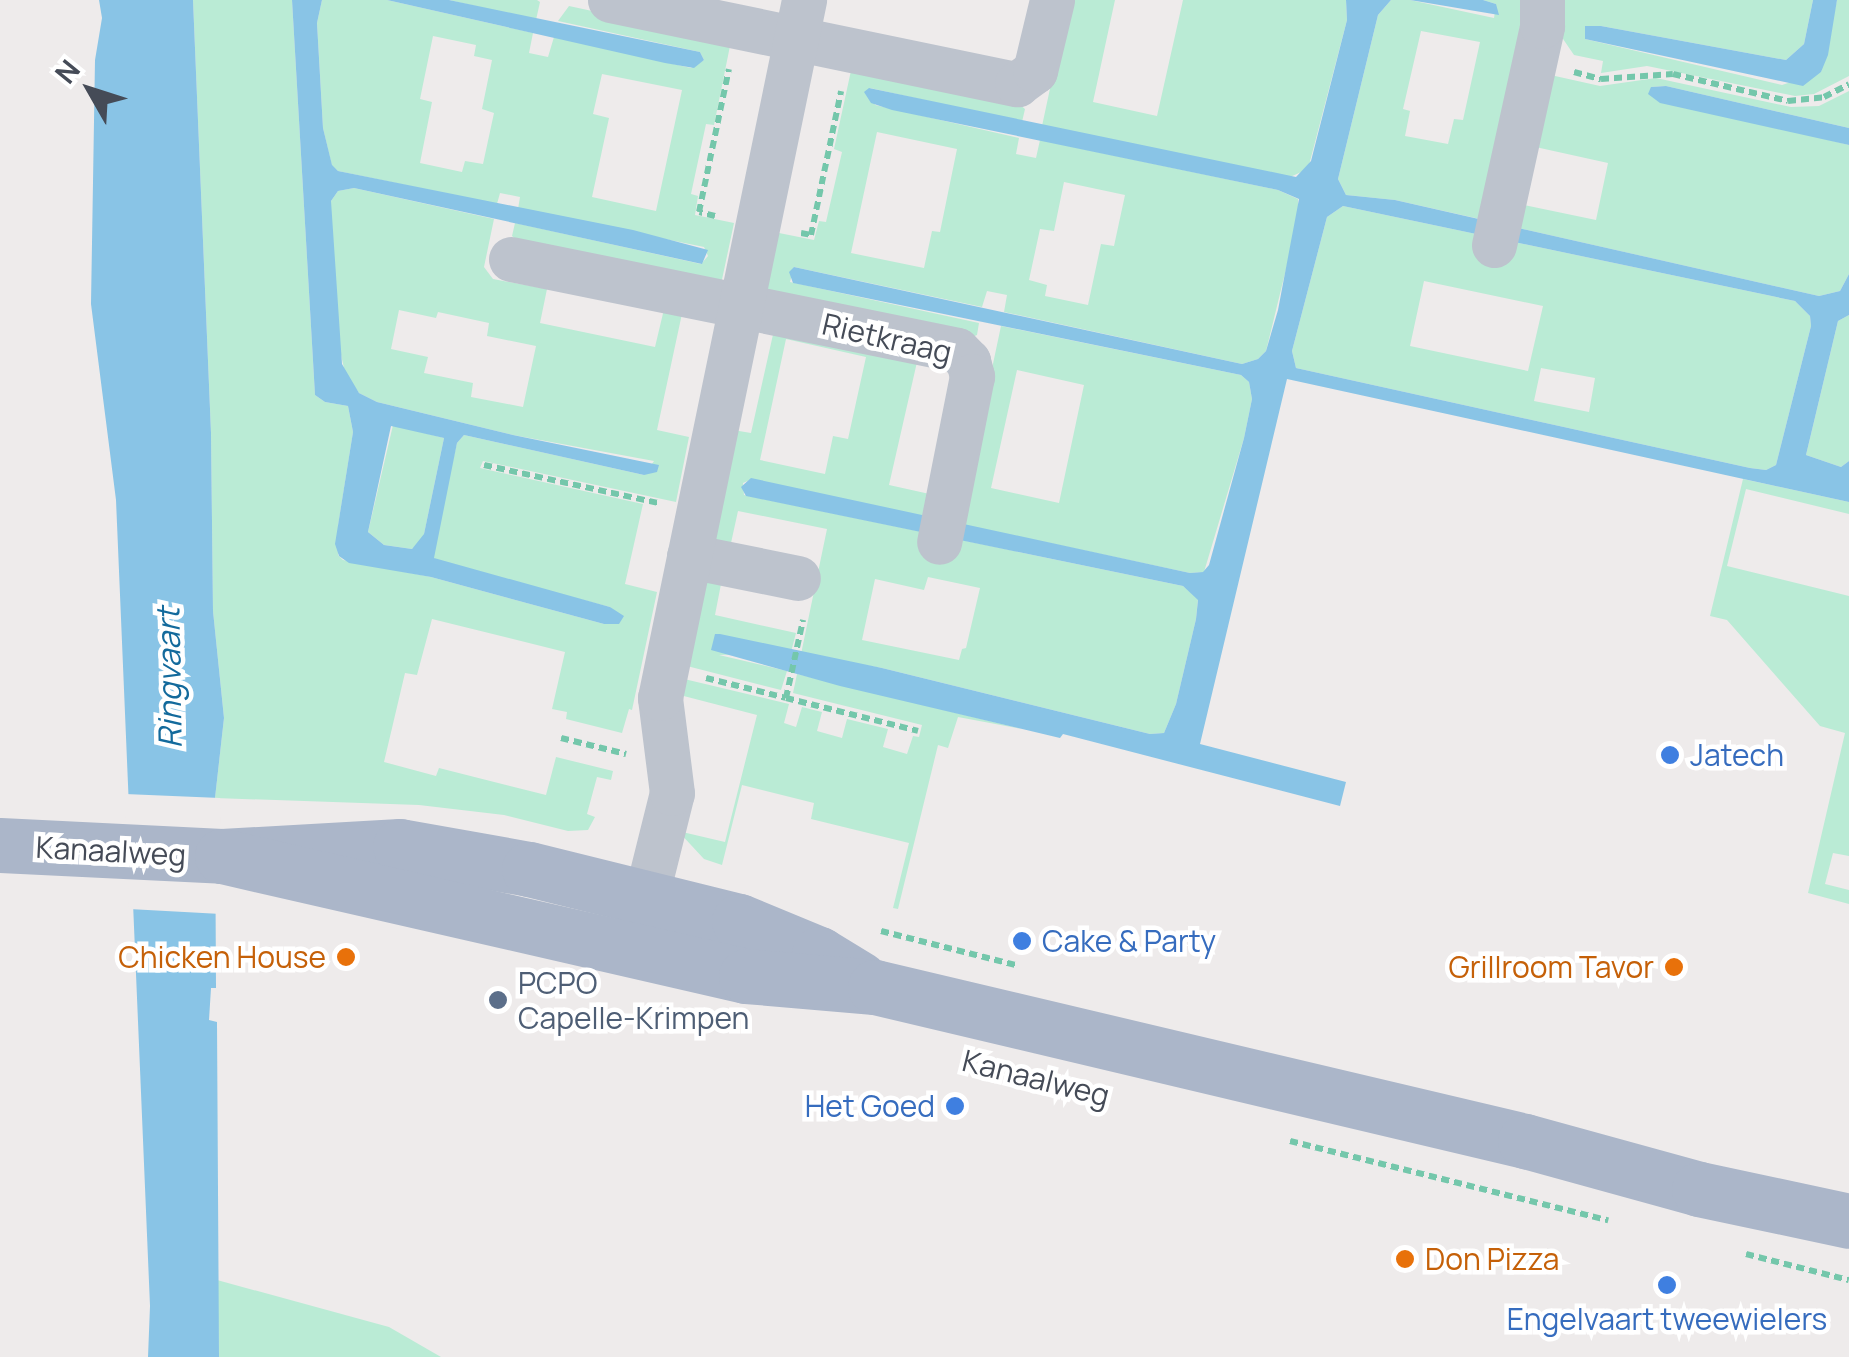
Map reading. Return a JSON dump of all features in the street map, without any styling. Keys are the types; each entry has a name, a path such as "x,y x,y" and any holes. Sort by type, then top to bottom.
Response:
{"main road":[{"name":"Kanaalweg","path":"0,846 222,856 400,846 529,869 777,936 875,988"},
{"name":"Kanaalweg","path":"222,856 746,976 875,988 1525,1141 1699,1189 1849,1220"}],"street":[{"path":"610,0 799,20 1016,84 1035,71 1052,0"},
{"path":"1498,226 1535,59 1542,0"},
{"path":"633,951 672,793 660,718 666,668 799,20"},
{"name":"Rietkraag","path":"511,259 952,348 963,355 972,376 943,523"},
{"path":"689,556 798,578"}],"path":[{"path":"1535,59 1602,80 1672,74 1788,101 1824,97 1849,84"},
{"path":"484,465 698,511"},
{"path":"786,698 798,645"},
{"path":"666,668 918,731"},
{"path":"561,738 670,764"},
{"path":"1272,1136 1618,1222"},
{"path":"1734,1251 1849,1280"}],"green space":[{"path":"193,0 292,0 315,395 325,402 348,406 353,432 338,526 338,555 343,560 431,577 604,624 619,624 610,607 440,563 434,558 434,542 457,443 464,435 644,475 654,461 513,435 377,402 359,393 345,373 340,350 331,223 331,201 338,191 354,188 494,219 484,267 493,279 547,289 540,323 655,347 665,305 683,309 657,430 689,437 676,502 483,461 480,468 643,504 625,584 657,592 632,710 629,709 622,733 566,719 567,712 552,709 565,652 432,619 417,675 405,673 384,762 436,776 439,768 546,795 556,757 613,771 611,780 597,777 587,814 595,817 588,830 568,831 504,815 419,805 215,798 224,718 213,611 211,433","holes":["399,310 436,318 438,312 489,323 487,336 536,346 523,407 471,397 473,383 424,373 428,357 391,349"]},
{"path":"322,0 387,0 533,33 529,53 548,57 554,37 691,68 704,60 700,52 558,21 569,6 731,41 714,125 706,124 691,194 698,196 695,215 734,223 720,289 526,248 512,236 515,223 701,264 708,256 704,247 518,209 520,197 500,193 497,204 338,171 332,166 323,128 317,23","holes":["433,36 476,45 474,56 492,60 482,109 494,113 483,164 465,161 462,172 420,163 432,102 420,99","602,74 682,90 656,211 592,197 609,118 593,114"]},
{"path":"449,0 537,0 540,2 536,20"},
{"path":"1069,0 1115,0 1093,102 1157,116 1183,0 1346,0 1347,20 1308,169 1290,177 1042,126"},
{"path":"1391,0 1410,0 1494,18 1496,4 1483,0 1525,0 1484,220 1395,200 1346,195 1338,179 1378,15","holes":["1421,31 1480,42 1463,120 1454,119 1448,144 1405,136 1410,111 1403,109"]},
{"path":"1556,0 1813,0 1804,44 1786,60 1601,26 1585,39 1782,85 1821,72 1837,0 1849,0 1849,76 1814,94 1795,96 1647,66 1601,73 1603,61 1574,55 1561,36"},
{"path":"852,66 1015,101 1025,109 1022,122 870,88 875,105 1019,138 1016,154 1036,158 1040,140 1278,190 1298,199 1298,220 1266,351 1258,359 1242,364 1004,312 1007,295 987,291 982,307 794,267 790,282 979,323 977,335 963,341 761,297 774,232 814,240 819,221 826,222 842,152 834,149","holes":["877,132 957,149 940,232 932,231 924,268 851,253","1064,182 1125,195 1114,246 1101,244 1088,305 1045,296 1047,285 1029,280 1040,229 1054,231"]},
{"path":"1546,74 1600,86 1656,78 1791,107 1819,106 1849,91 1849,128 1666,86 1651,87 1761,123 1849,145 1849,274 1840,291 1819,296 1514,227 1519,204 1596,220 1608,163 1531,146"},
{"path":"1343,206 1795,301 1810,316 1811,326 1776,465 1766,470 1750,468 1296,368 1292,351 1327,217","holes":["1424,281 1543,306 1528,371 1410,346","1541,368 1595,378 1589,412 1534,401"]},
{"path":"1849,315 1849,461 1841,467 1806,455 1838,321"},
{"path":"1001,326 1241,375 1249,382 1252,399 1244,438 1204,572 1190,573 959,524","holes":["1017,370 1084,385 1059,503 991,488"]},
{"path":"774,330 917,362 889,485 934,495 929,518 752,479 743,483 744,495 1183,586 1198,599 1196,619 1176,704 1164,733 1150,734 882,668 801,654 827,529 738,511 731,543 710,539 733,430 751,433","holes":["786,339 866,357 848,439 833,436 825,474 760,460","928,577 980,588 966,648 959,660 862,640 875,579 924,590"]},
{"path":"393,425 444,438 423,539 412,549 384,545 368,532"},
{"path":"1743,479 1849,502 1849,514 1746,489 1727,566 1849,596 1849,856 1833,853 1825,884 1849,890 1849,904 1808,893 1845,733 1820,726 1727,620 1710,616"},
{"path":"701,579 721,584 715,615 796,633 791,652 719,655 787,671 781,690 683,665"},
{"path":"797,674 1022,729 958,717 948,748 938,745 898,909 893,908 909,843 811,819 814,803 742,785 722,865 704,859 678,831 725,842 757,715 676,694 680,678 789,704 784,723 796,727 802,707 822,712 817,731 842,738 847,719 888,729 883,747 907,754 913,736 919,737 922,725 793,693"},
{"path":"217,1280 389,1327 441,1357 219,1357"}],"water":[{"name":"Ringvaart","path":"99,0 193,0 211,433 213,611 224,718 215,798 216,988 211,988 209,1020 217,1022 219,1357 148,1357 150,1306 116,500 91,304 95,60 102,18"},
{"path":"292,0 322,0 317,23 323,128 332,165 338,171 633,230 708,250 702,264 354,188 338,191 331,201 342,364 359,393 377,402 513,435 659,465 657,472 644,475 464,435 457,443 434,558 610,607 624,616 619,624 604,624 431,577 349,563 339,556 335,544 353,432 348,406 325,402 315,395","holes":["391,426 444,438 424,534 412,549 384,545 368,532"]},
{"path":"387,0 449,0 700,52 704,60 694,68 665,63"},
{"path":"1346,0 1391,0 1378,15 1338,179 1346,195 1395,200 1819,296 1840,291 1849,274 1849,315 1838,321 1806,455 1841,467 1849,461 1849,502 1287,379 1200,744 1346,782 1340,806 1063,734 1060,738 840,686 711,650 715,634 720,634 882,668 1150,734 1164,733 1176,704 1196,619 1198,600 1183,586 746,496 741,487 751,478 1190,573 1203,572 1209,565 1244,438 1252,399 1249,382 1241,375 793,283 789,272 794,267 1242,364 1258,359 1266,351 1278,310 1299,199 1278,190 892,110 871,103 864,92 869,88 1296,177 1311,161 1347,20","holes":["1343,206 1795,301 1810,316 1811,326 1776,465 1766,470 1296,368 1292,351 1327,217"]},
{"path":"1410,0 1483,0 1496,4 1499,15"},
{"path":"1813,0 1837,0 1828,55 1821,72 1803,86 1585,39 1585,26 1601,26 1786,60 1804,44"},
{"path":"1666,86 1849,128 1849,145 1660,103 1648,94 1651,87"}],"pier":[{"path":"125,794 220,798 221,914 129,909"}],"place":[{"name":"Jatech","path":"1670,755"},
{"name":"Cake & Party","path":"1022,941"},
{"name":"Chicken House","path":"346,957"},
{"name":"Grillroom Tavor","path":"1674,967"},
{"name":"PCPO Capelle-Krimpen","path":"498,1000"},
{"name":"Het Goed","path":"955,1106"},
{"name":"Don Pizza","path":"1405,1259"},
{"name":"Engelvaart tweewielers","path":"1667,1285"}]}
